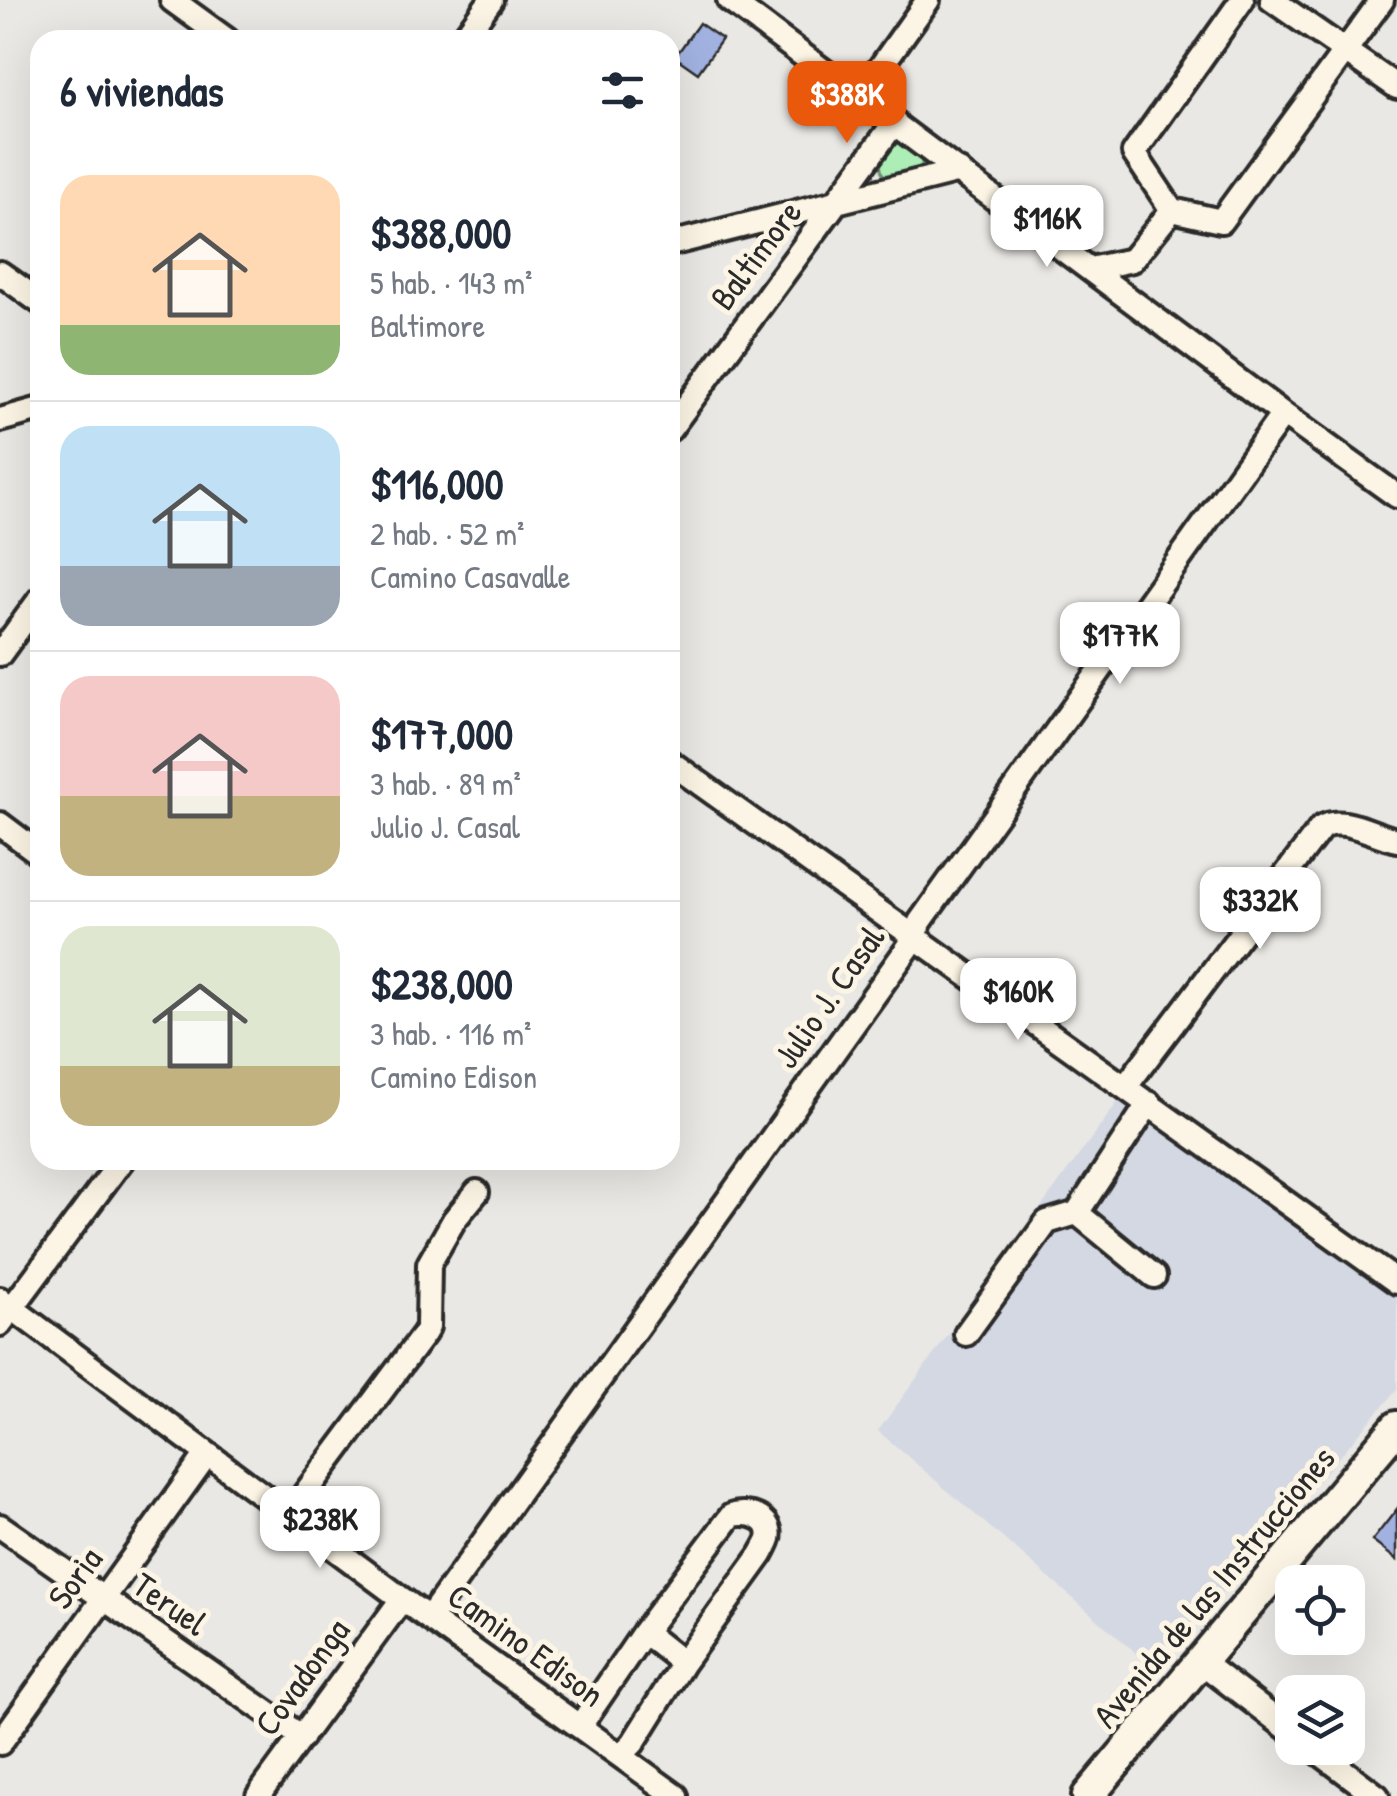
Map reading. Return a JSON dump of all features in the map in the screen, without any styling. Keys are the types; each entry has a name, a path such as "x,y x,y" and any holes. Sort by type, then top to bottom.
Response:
{"main road":[{"name":"Avenida de las Instrucciones","path":"1088,1796 1397,1426"}],"street":[{"path":"172,0 213,30"},
{"path":"469,30 491,0"},
{"path":"729,0 1397,496"},
{"path":"860,96 928,0"},
{"path":"1242,0 1134,152 1172,210 1221,221 1382,0"},
{"path":"1272,0 1397,87"},
{"name":"Baltimore","path":"680,415 895,122"},
{"path":"680,241 959,170"},
{"path":"1090,269 1132,260 1172,210"},
{"path":"1132,260 1134,302"},
{"path":"0,273 30,295"},
{"path":"0,420 30,412"},
{"name":"Julio J. Casal","path":"429,1618 1283,414"},
{"path":"0,654 30,613"},
{"path":"680,769 1397,1282"},
{"path":"1126,1086 1322,828 1330,822 1344,824 1397,840"},
{"path":"0,824 30,846"},
{"path":"966,1334 1048,1222 1077,1213 1149,1103"},
{"path":"4,1310 114,1170"},
{"path":"289,1515 424,1334 428,1326 429,1264 454,1220 476,1192"},
{"path":"1077,1213 1154,1276"},
{"name":"Camino Edison","path":"4,1310 620,1755 645,1787 676,1796"},
{"name":"Soria","path":"0,1742 207,1454"},
{"path":"580,1726 731,1516 738,1512 757,1516 769,1530 770,1540 620,1755"},
{"name":"Teruel","path":"0,1526 302,1737"},
{"name":"Covadonga","path":"258,1796 402,1600"},
{"path":"644,1632 682,1662"},
{"path":"1201,1662 1275,1719"},
{"path":"1336,1765 1377,1796"}],"shaded area":[{"path":"1125,1092 1397,1290 1397,1390 1155,1669 878,1431"}],"green space":[{"path":"899,140 920,153 922,165 886,176 880,162 893,142"}],"building":[{"path":"699,23 722,39 698,73 680,60 680,50"},
{"path":"1397,1509 1397,1560 1372,1541"}]}
